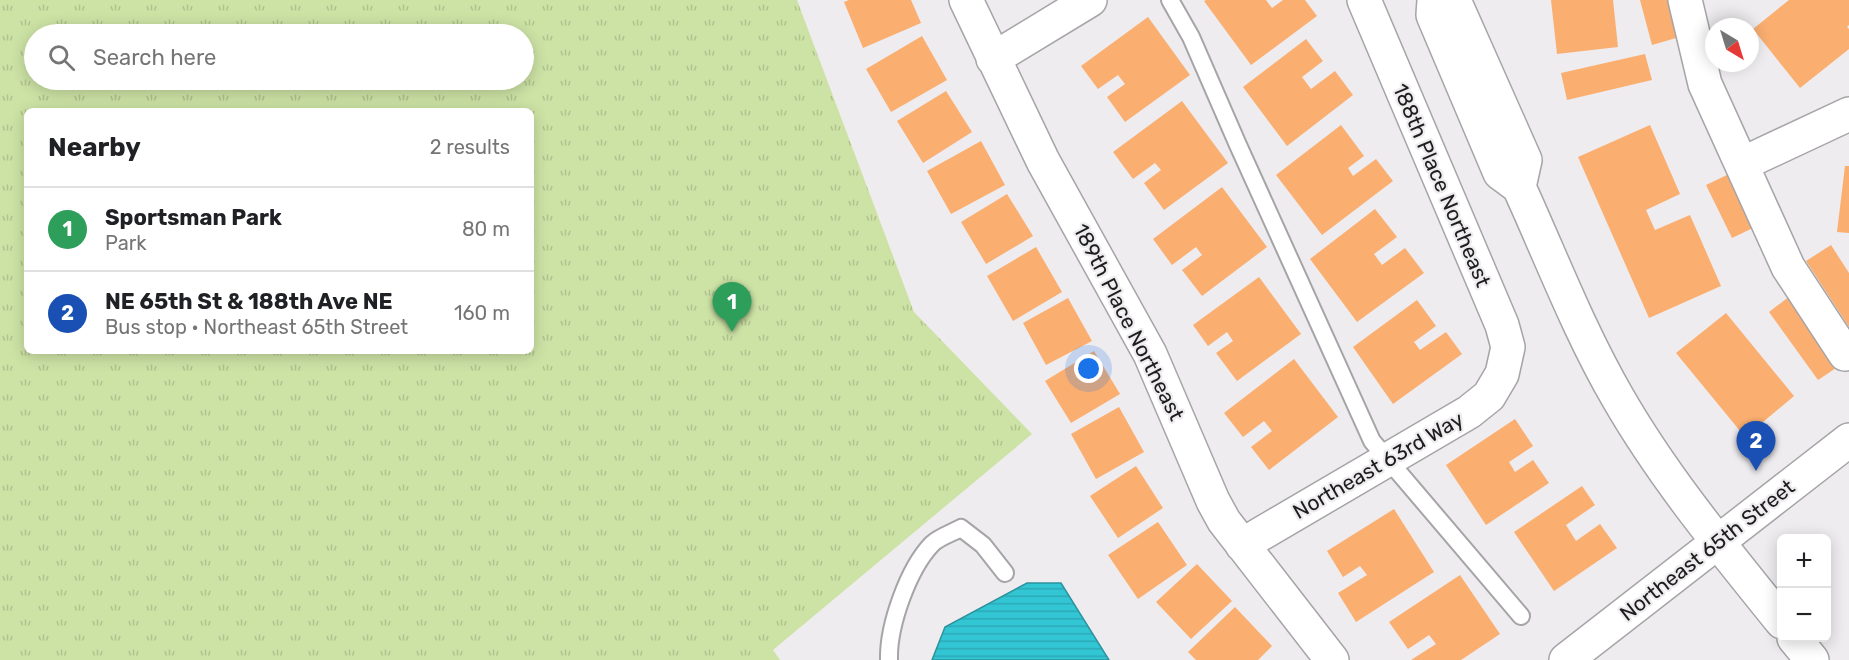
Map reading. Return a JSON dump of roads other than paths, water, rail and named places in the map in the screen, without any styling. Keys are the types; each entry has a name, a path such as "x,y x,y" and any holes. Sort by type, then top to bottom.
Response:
{"street":[{"name":"189th Place Northeast","path":"966,0 1044,161 1145,344 1163,381 1213,501 1224,521 1332,660"},
{"path":"993,59 1090,0"},
{"name":"188th Place Northeast","path":"1364,0 1502,326 1508,347 1502,374"},
{"path":"1434,0 1433,15 1500,174 1519,187 1587,337 1617,397 1672,482 1777,616"},
{"path":"1447,0 1457,6 1525,160 1519,187"},
{"path":"1685,0 1705,84 1788,267 1845,354"},
{"path":"1742,164 1849,114"},
{"name":"Northeast 63rd Way","path":"1242,545 1469,412 1489,396 1502,374"},
{"name":"Northeast 65th Street","path":"1566,660 1849,440"},
{"path":"1797,642 1812,660"}],"lane":[{"path":"1170,0 1191,37 1372,441 1521,616"},
{"path":"889,660 896,610 917,566 933,543 961,528 983,545 1005,573"}],"water":[{"path":"1027,583 1061,583 1109,660 932,660 945,627"}],"place":[{"name":"Sportsman Park","path":"732,332"},
{"name":"NE 65th St & 188th Ave NE","path":"1756,471"}]}
